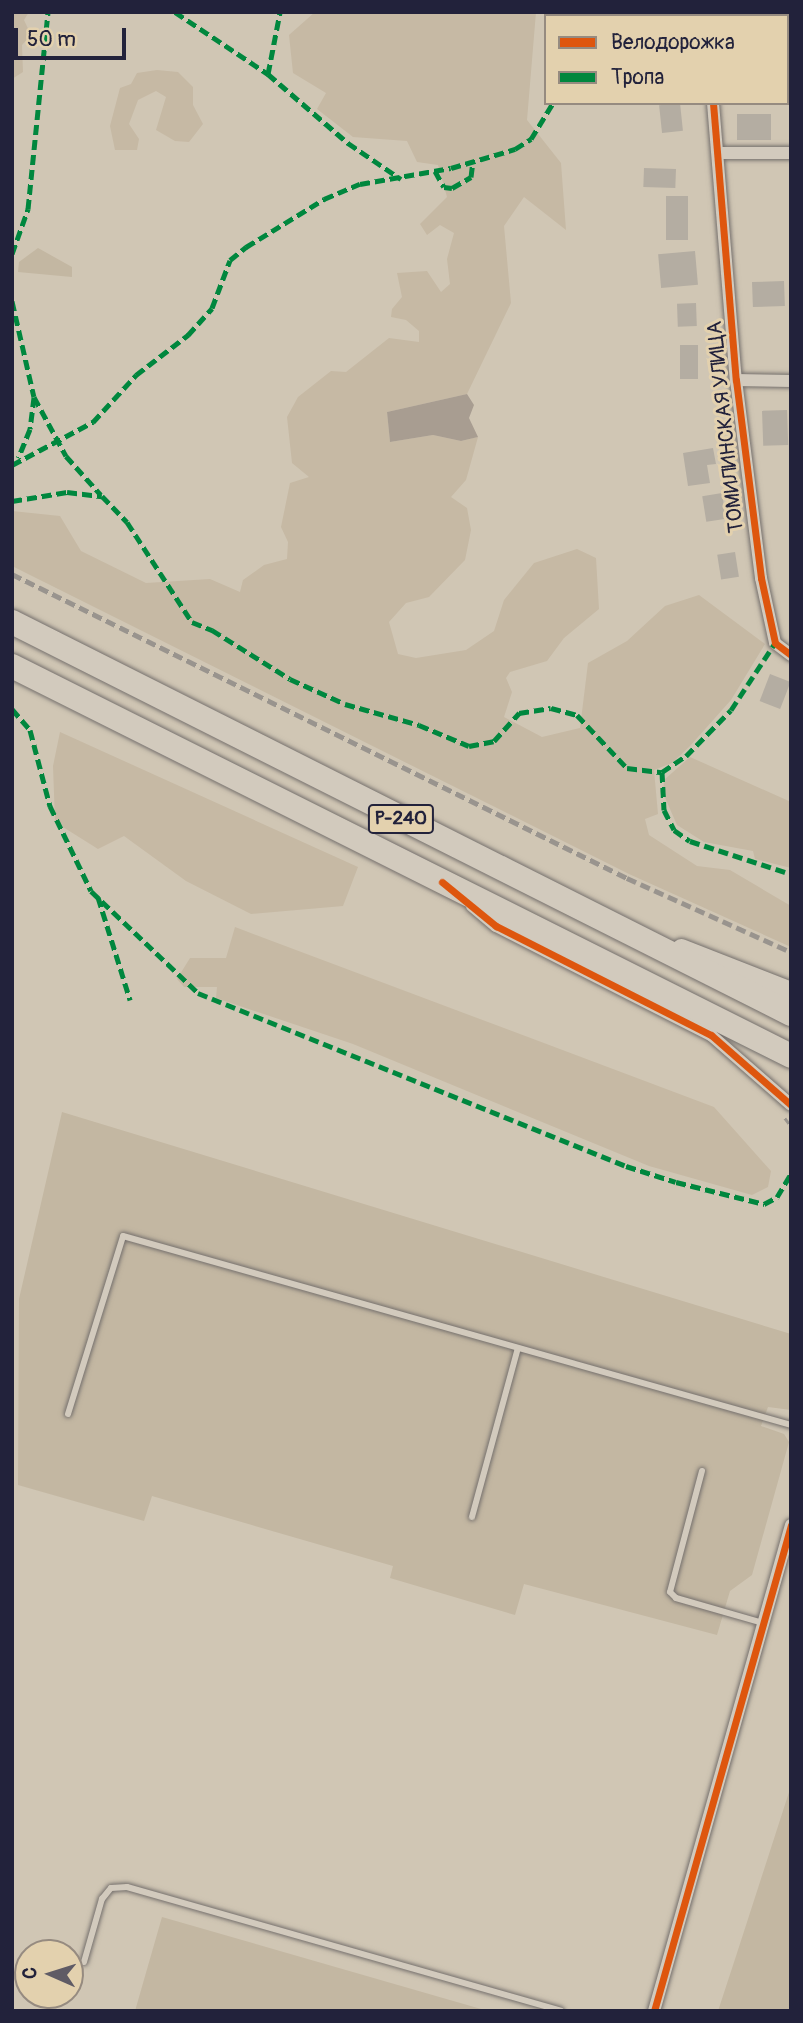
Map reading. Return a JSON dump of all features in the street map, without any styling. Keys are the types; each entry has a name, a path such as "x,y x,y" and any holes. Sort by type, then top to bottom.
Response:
{"highway":[{"name":"Р-240","path":"12,622 583,912 791,1014"},
{"name":"Р-240","path":"12,666 791,1056"}],"street":[{"name":"ТОМИЛИНСКАЯ УЛИЦА","path":"713,105 736,380 770,624 775,643 791,655"},
{"path":"719,153 791,153"},
{"path":"736,380 791,381"},
{"path":"442,882 496,926 711,1035 791,1105"},
{"path":"583,912 791,991"},
{"path":"654,2011 791,1525"}],"lane":[{"path":"68,1414 123,1236 791,1425"},
{"path":"472,1517 518,1348"},
{"path":"702,1471 670,1592 676,1598 763,1623"},
{"path":"84,1962 102,1899 111,1888 127,1887 561,2011"}],"shaded area":[{"path":"12,12 29,12 24,20 31,35 22,45 23,72 12,79"},
{"path":"315,12 536,12 527,120 561,163 566,230 524,197 504,226 511,303 467,394 387,412 390,442 433,435 461,441 478,437 466,480 451,497 467,508 471,530 465,560 429,597 406,603 389,622 398,654 416,658 466,650 494,631 504,600 534,563 577,549 596,558 599,609 564,638 547,661 510,672 506,678 512,692 504,717 542,737 580,728 588,663 627,641 665,606 699,595 765,644 731,700 672,763 654,770 658,814 645,819 649,835 697,866 730,870 791,906 791,947 629,874 12,566 12,511 60,516 81,551 146,583 210,579 240,592 243,580 264,565 287,559 288,542 281,527 290,483 309,477 292,463 287,417 298,397 331,371 346,372 389,338 419,342 419,331 406,320 391,317 392,309 402,297 397,273 427,271 441,292 450,284 447,259 454,233 440,225 427,235 420,224 447,197 438,165 417,162 407,141 353,137 317,109 326,93 293,73 289,35"},
{"path":"157,70 178,72 193,87 193,105 203,124 189,142 175,141 156,130 166,97 156,91 138,100 129,124 139,139 137,150 115,150 110,126 120,88 131,84 137,73"},
{"path":"38,248 72,267 72,277 18,272 19,262"},
{"path":"467,394 474,405 469,418 478,437 461,441 433,435 390,442 387,412"},
{"path":"60,732 358,867 343,906 251,914 186,881 124,836 98,849 55,822 53,766"},
{"path":"690,757 791,802 791,868 755,859 753,851 704,842 677,825 663,793 664,780"},
{"path":"235,927 714,1107 771,1171 768,1187 752,1195 649,1166 353,1044 216,998 217,987 184,987 177,979 190,958 226,958"},
{"path":"62,1112 791,1334 791,1410 768,1407 761,1426 784,1434 789,1442 752,1575 730,1591 717,1635 524,1584 515,1615 390,1578 393,1566 152,1496 144,1521 18,1485 19,1299"},
{"path":"791,1786 791,2011 718,2011 737,1953"},
{"path":"162,1917 488,2011 135,2011"}],"building":[{"path":"659,105 680,105 683,131 662,133"},
{"path":"737,114 771,114 771,140 737,140"},
{"path":"644,168 676,169 675,188 643,187"},
{"path":"666,196 688,196 688,240 666,240"},
{"path":"695,251 698,285 661,288 658,254"},
{"path":"784,281 785,306 753,307 752,282"},
{"path":"696,303 697,326 678,327 677,304"},
{"path":"680,345 698,345 698,379 680,379"},
{"path":"787,410 788,445 763,446 762,411"},
{"path":"713,448 716,464 707,465 710,483 688,486 683,453"},
{"path":"722,493 726,519 706,522 702,496"},
{"path":"735,552 739,577 721,580 717,555"},
{"path":"770,674 791,682 780,709 760,701"}],"railway":[{"path":"12,574 627,878 791,952"}],"marked path":[{"path":"12,254 28,209 48,12"},
{"path":"175,12 268,74 348,143 401,179"},
{"path":"268,74 280,12"},
{"path":"12,465 93,422 136,375 188,335 212,308 230,260 246,247 324,199 360,184 451,168 515,149 531,139 552,105"},
{"path":"435,171 444,187 452,188 471,177 473,161"},
{"path":"12,301 34,397 30,429 18,458"},
{"path":"34,397 66,456 101,495"},
{"path":"12,501 67,492 102,496 127,522 192,622 212,630 290,679 345,704 419,725 469,746 494,741 519,713 551,708 577,715 627,768 662,772 686,756 731,710 775,643"},
{"path":"12,709 30,730 50,806 91,891 198,993 626,1166 676,1182 764,1204 777,1197 791,1174"},
{"path":"662,772 664,810 674,830 690,841 791,874"},
{"path":"98,897 130,1000"}],"cycle path":[{"path":"713,105 736,380 761,578 775,643 791,655"},
{"path":"442,882 496,926 711,1035 791,1105"},
{"path":"654,2011 791,1525"}]}
